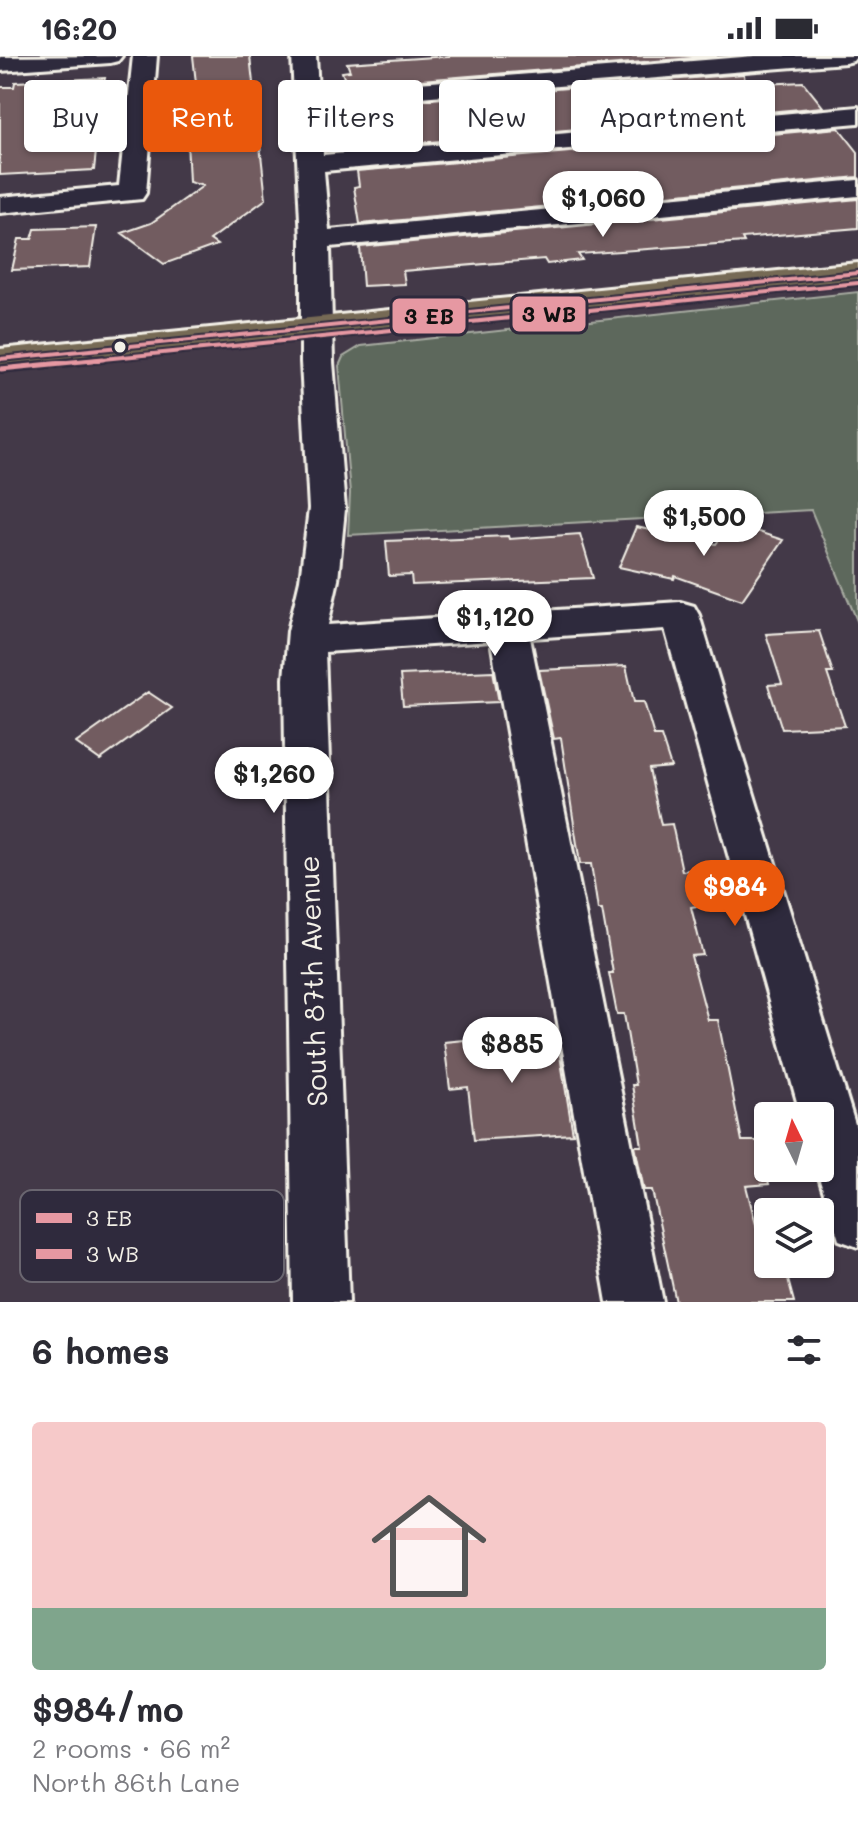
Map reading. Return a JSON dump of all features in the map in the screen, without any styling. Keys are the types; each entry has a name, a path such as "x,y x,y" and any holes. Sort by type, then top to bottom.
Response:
{"main road":[{"path":"0,359 858,273"}],"street":[{"path":"0,64 110,56"},
{"path":"0,205 132,193 145,56"},
{"name":"South 87th Avenue","path":"304,56 305,80"},
{"path":"423,90 845,56"},
{"path":"309,164 858,115"},
{"name":"South 87th Avenue","path":"308,152 315,240 315,327 327,509 319,580 306,640 304,679 321,1302"},
{"path":"315,240 858,188"},
{"path":"306,640 680,615 858,1222"},
{"path":"508,626 635,1302"}],"green space":[{"path":"858,292 858,623 811,510 348,535 350,493 339,366 343,357 361,346"}],"building":[{"path":"193,56 250,56 253,80 196,80"},
{"path":"448,56 717,56 421,80 345,80 342,72 350,71 347,63"},
{"path":"744,74 745,80 669,80"},
{"path":"105,78 105,80 60,80"},
{"path":"15,82 24,82 24,152 96,152 94,170 0,175 0,87 14,87"},
{"path":"803,82 823,107 775,111 775,83"},
{"path":"571,88 571,129 555,131 555,89"},
{"path":"439,98 439,141 423,143 423,100"},
{"path":"839,128 858,152 858,177 360,224 354,187 359,186 357,171 571,152 775,152 775,134"},
{"path":"188,152 261,152 266,199 210,240 217,245 164,264 122,233 151,223 203,186 189,182"},
{"path":"858,199 858,228 742,238 744,242 578,254 582,260 547,264 544,259 403,271 405,284 363,286 360,247"},
{"path":"96,227 90,267 12,270 19,239 32,239 35,229"},
{"path":"731,523 783,540 742,600 675,576 674,579 619,567 636,527 716,544"},
{"path":"580,534 593,578 412,585 411,575 389,576 386,541 508,536 509,539"},
{"path":"819,631 833,673 827,673 845,726 782,729 768,685 782,684 766,634"},
{"path":"626,666 634,702 644,702 654,736 661,736 671,767 649,769 661,825 672,824 682,871 689,870 697,906 691,907 703,955 691,956 708,1020 718,1020 742,1141 754,1141 754,1182 769,1184 746,1186 754,1217 754,1278 788,1278 794,1302 676,1302 652,1190 644,1190 635,1146 642,1146 632,1085 636,1085 624,1014 617,1014 609,973 613,973 602,910 598,910 591,864 580,864 561,738 554,739 539,670"},
{"path":"493,671 499,702 403,706 400,675"},
{"path":"148,692 172,708 100,760 76,743"},
{"path":"556,1031 573,1134 474,1140 468,1087 450,1089 444,1042"}],"transit line":[{"path":"0,359 858,273"},
{"path":"1,369 858,283"}]}
